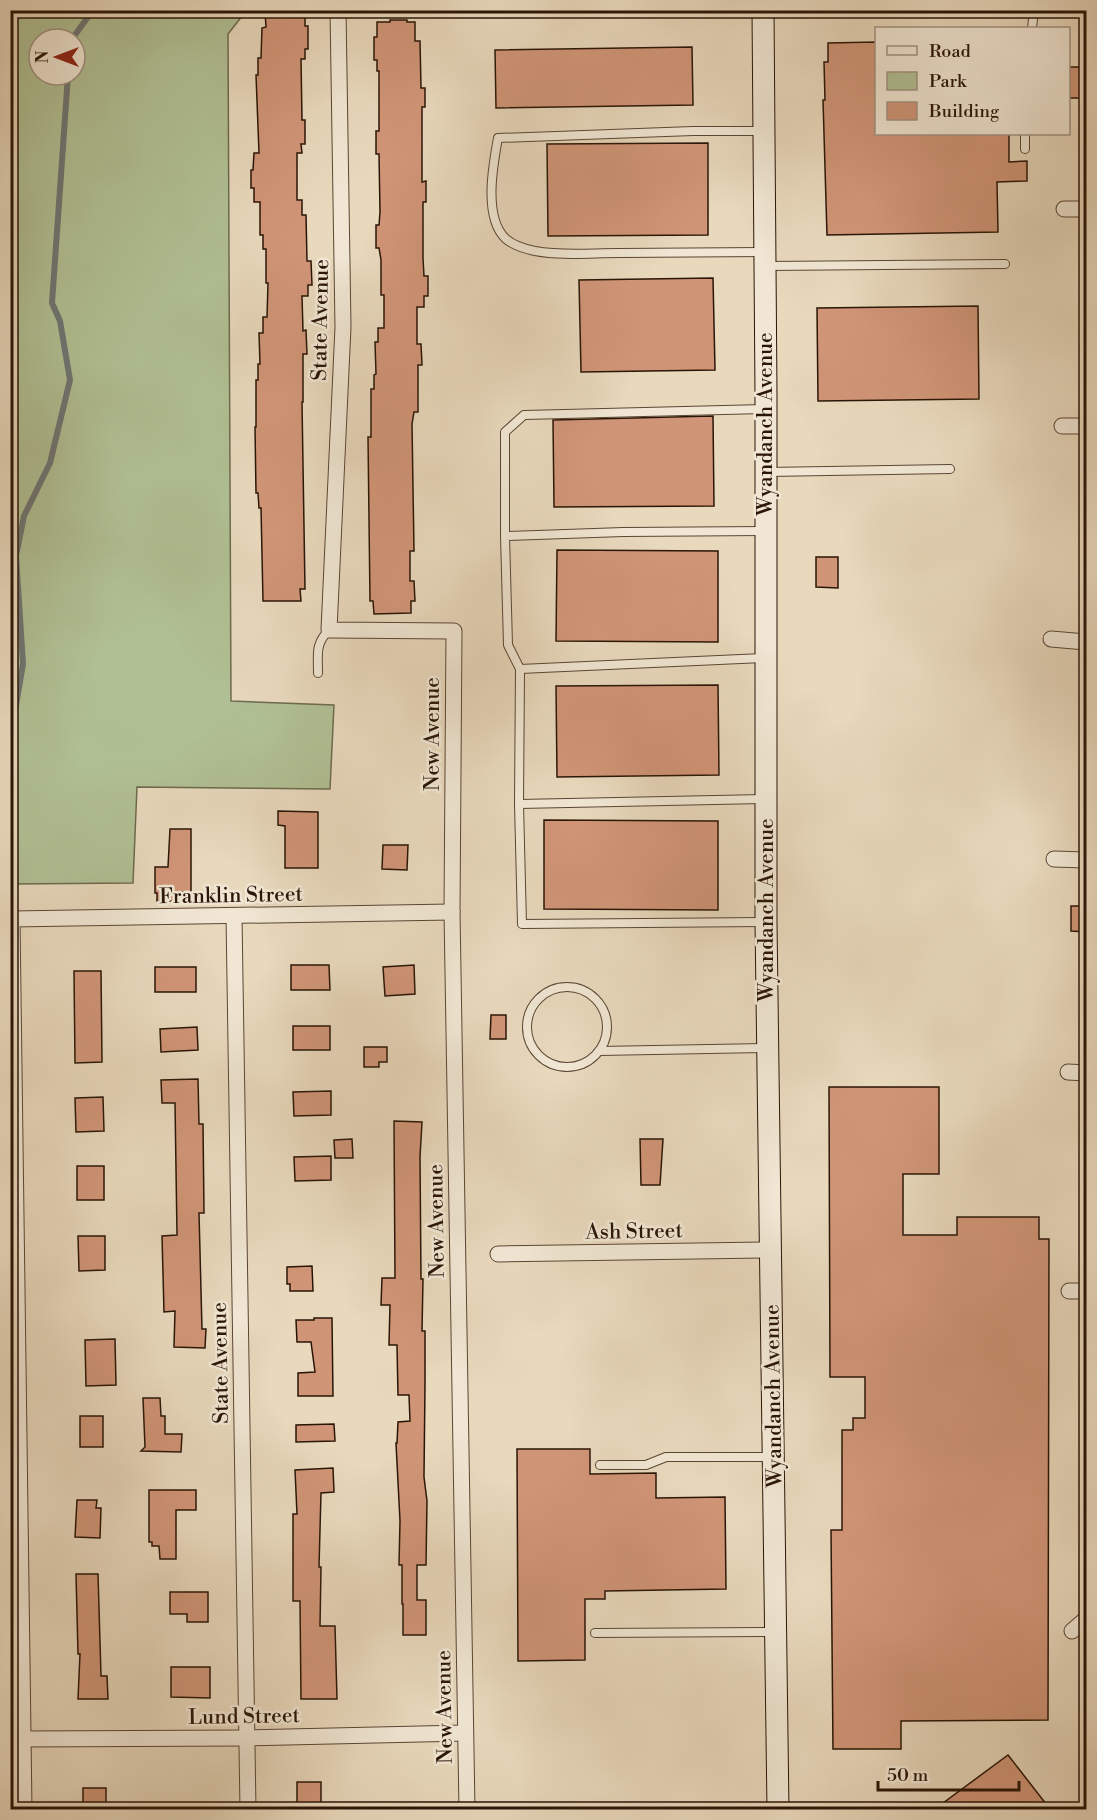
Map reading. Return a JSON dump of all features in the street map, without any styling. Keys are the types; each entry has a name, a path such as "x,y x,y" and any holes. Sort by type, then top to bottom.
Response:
{"street":[{"name":"State Avenue","path":"329,630 343,327 338,10"},
{"name":"Wyandanch Avenue","path":"763,10 767,1048 772,1250 778,1809"},
{"path":"1065,209 1086,209"},
{"path":"1062,426 1086,426"},
{"name":"New Avenue","path":"329,630 453,632 452,912 467,1809"},
{"path":"1051,639 1086,642"},
{"path":"1054,859 1086,860"},
{"name":"Franklin Street","path":"12,919 452,912"},
{"name":"State Avenue","path":"234,916 248,1809"},
{"path":"12,919 24,1809"},
{"path":"1068,1072 1086,1073"},
{"name":"Ash Street","path":"498,1254 772,1250"},
{"path":"1069,1291 1086,1291"},
{"path":"1072,1631 1086,1619"},
{"name":"Lund Street","path":"23,1739 246,1738 465,1732"}],"lane":[{"path":"1032,27 1034,10"},
{"path":"764,131 693,131 498,138 493,167 493,217 505,238 519,247 535,251 1005,264"},
{"path":"1025,135 1025,149"},
{"path":"766,409 524,415 505,432 508,645 520,669 519,804 522,924 766,922"},
{"path":"765,472 950,469"},
{"path":"506,536 765,531"},
{"path":"318,673 318,646 321,638 329,630"},
{"path":"520,669 765,658"},
{"path":"519,804 765,799"},
{"path":"599,1051 608,1027 606,1014 600,1003 590,993 577,987 563,986 549,990 538,998 530,1010 526,1023 528,1038 533,1050 542,1060 566,1068 579,1066 599,1051 767,1048"},
{"path":"600,1465 645,1465 666,1457 774,1457"},
{"path":"595,1633 776,1631"}],"green space":[{"path":"10,11 246,11 228,34 231,701 334,705 330,789 137,787 133,883 11,884"}],"building":[{"path":"305,11 305,26 308,26 308,49 305,49 305,59 301,59 302,120 305,120 305,144 301,144 302,153 297,153 297,200 302,200 302,215 306,215 307,261 311,261 312,285 308,285 308,296 302,296 303,331 306,330 307,354 303,354 305,589 300,589 301,601 263,601 261,508 259,508 258,493 256,493 256,380 258,380 258,364 260,364 259,333 263,333 263,317 267,317 268,283 266,283 266,249 263,249 263,235 260,235 260,202 254,202 251,170 253,170 254,153 259,153 256,75 258,75 258,58 261,58 262,28 266,27 265,12"},
{"path":"390,20 415,22 415,41 420,41 421,88 425,88 425,107 422,107 422,182 426,181 426,202 423,202 423,258 424,276 428,276 428,296 424,296 424,307 417,307 417,344 421,344 422,365 418,365 418,412 414,412 412,424 414,551 410,551 410,581 414,581 415,601 411,601 411,613 374,614 373,601 370,601 368,437 371,437 371,389 374,389 374,375 376,374 375,342 378,342 378,328 384,328 384,295 381,295 379,248 376,248 376,225 379,225 380,212 379,154 376,154 376,131 379,131 379,71 377,71 377,60 374,60 374,37 377,37 377,22 390,22"},
{"path":"875,42 875,135 1009,135 1009,162 1027,161 1027,181 997,182 998,232 827,235 823,100 825,100 824,62 828,62 828,43"},
{"path":"692,47 693,105 496,108 495,50"},
{"path":"1070,67 1086,67 1086,98 1070,98"},
{"path":"708,143 708,235 548,236 547,144"},
{"path":"713,278 715,370 581,372 579,280"},
{"path":"978,306 979,399 818,401 817,308"},
{"path":"713,416 714,506 554,507 553,420"},
{"path":"557,550 718,551 718,642 556,641"},
{"path":"816,557 838,557 838,588 816,587"},
{"path":"718,685 719,775 557,777 556,686"},
{"path":"278,811 318,812 318,868 285,868 285,826 278,825"},
{"path":"544,820 718,821 718,910 544,909"},
{"path":"170,829 191,829 191,892 178,892 178,901 157,901 155,867 168,867"},
{"path":"383,845 408,845 407,870 382,869"},
{"path":"1071,906 1086,906 1086,932 1071,931"},
{"path":"291,965 329,965 330,990 291,990"},
{"path":"414,965 415,994 385,996 383,967"},
{"path":"155,967 196,967 196,992 155,992"},
{"path":"74,971 101,971 102,1062 75,1063"},
{"path":"491,1015 506,1015 506,1039 490,1039"},
{"path":"293,1026 330,1026 330,1050 293,1050"},
{"path":"197,1027 198,1050 161,1052 160,1029"},
{"path":"364,1047 387,1047 387,1062 379,1062 379,1067 364,1067"},
{"path":"198,1079 199,1124 203,1124 204,1213 199,1213 202,1329 206,1329 205,1348 174,1347 175,1311 164,1312 162,1236 177,1235 175,1103 162,1103 161,1080"},
{"path":"829,1087 939,1087 939,1174 903,1174 903,1235 957,1235 957,1217 1039,1217 1039,1239 1049,1239 1048,1720 901,1721 901,1749 833,1749 831,1530 842,1530 842,1430 853,1430 853,1418 865,1418 865,1377 830,1377"},
{"path":"331,1091 331,1115 294,1116 293,1092"},
{"path":"103,1097 104,1131 76,1132 75,1098"},
{"path":"394,1121 422,1122 421,1279 423,1279 422,1331 425,1331 424,1477 427,1501 426,1565 417,1565 417,1600 426,1600 426,1635 403,1635 396,1443 398,1422 410,1421 409,1395 398,1395 397,1345 389,1345 390,1305 381,1305 382,1278 395,1278"},
{"path":"352,1139 353,1158 335,1158 334,1140"},
{"path":"640,1139 663,1139 660,1185 641,1185"},
{"path":"331,1156 331,1180 295,1181 294,1157"},
{"path":"77,1166 104,1166 104,1200 77,1200"},
{"path":"78,1236 105,1236 105,1270 79,1271"},
{"path":"312,1266 313,1291 290,1291 290,1284 287,1284 287,1267"},
{"path":"314,1318 332,1318 333,1396 298,1396 298,1373 315,1372 311,1342 297,1342 296,1320 314,1320"},
{"path":"115,1339 116,1385 86,1386 85,1340"},
{"path":"143,1398 160,1398 161,1416 165,1416 165,1434 182,1434 181,1452 141,1451 145,1447"},
{"path":"80,1416 103,1416 103,1447 80,1447"},
{"path":"334,1424 335,1441 296,1442 296,1425"},
{"path":"517,1449 590,1449 590,1474 656,1473 656,1498 725,1497 726,1589 605,1591 605,1599 585,1599 585,1660 518,1661"},
{"path":"333,1468 334,1492 321,1493 320,1626 335,1626 337,1699 301,1699 300,1601 293,1601 293,1514 297,1514 295,1470"},
{"path":"149,1490 196,1490 196,1510 176,1510 176,1559 160,1559 159,1546 152,1546 152,1542 149,1542"},
{"path":"77,1500 97,1500 96,1508 101,1508 100,1538 75,1537"},
{"path":"76,1574 98,1574 101,1676 107,1676 108,1699 78,1699 80,1654 78,1654"},
{"path":"170,1592 208,1592 208,1622 187,1622 187,1614 170,1614"},
{"path":"171,1667 210,1667 210,1698 171,1697"},
{"path":"1008,1755 1050,1809 935,1809"},
{"path":"297,1782 321,1782 321,1807 297,1807"},
{"path":"83,1788 106,1788 106,1809 83,1809"}],"waterway":[{"path":"81,27 93,10"},
{"path":"10,717 15,711 23,664 16,556 24,516 50,463 70,380 60,321 52,303 67,87"}]}
